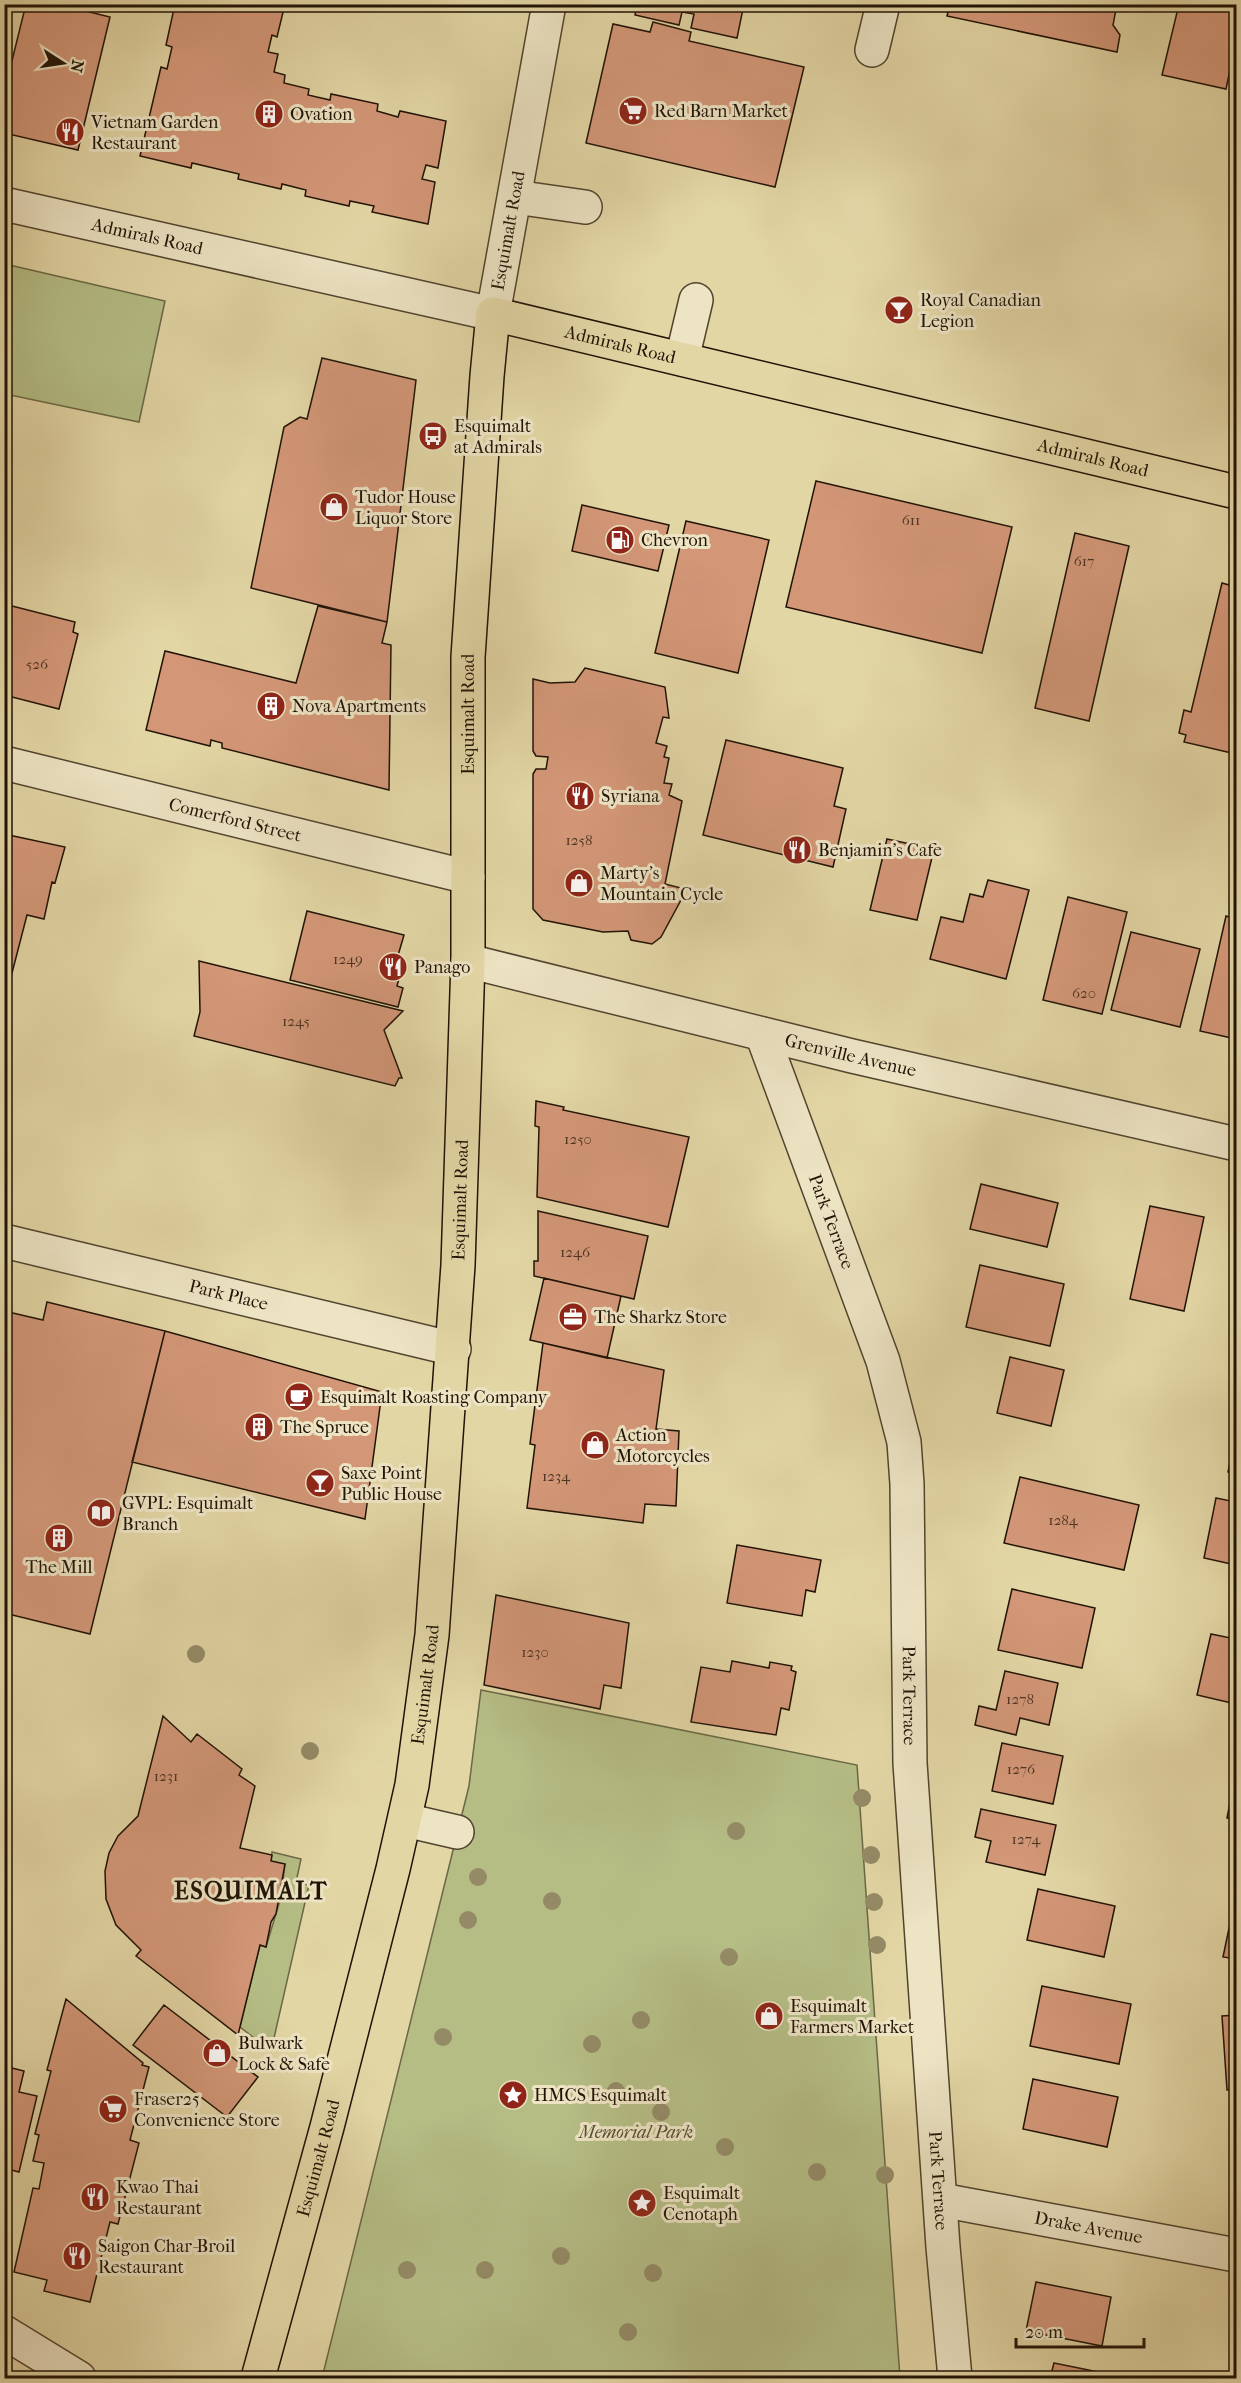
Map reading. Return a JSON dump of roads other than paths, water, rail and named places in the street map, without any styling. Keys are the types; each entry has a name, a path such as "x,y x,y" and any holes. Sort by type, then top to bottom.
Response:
{"main road":[{"name":"Admirals Road","path":"494,314 1236,492"},
{"name":"Esquimalt Road","path":"258,2379 327,2127 405,1820 412,1785 432,1635 453,1349 468,961 468,657 487,376 494,314"}],"street":[{"name":"Esquimalt Road","path":"494,314 549,4"},
{"path":"872,50 883,4"},
{"path":"515,197 585,207"},
{"name":"Admirals Road","path":"4,204 494,314"},
{"path":"682,359 696,300"},
{"name":"Comerford Street","path":"4,763 468,877"},
{"name":"Grenville Avenue","path":"468,961 762,1034 1236,1144"},
{"name":"Park Terrace","path":"762,1034 883,1360 904,1442 907,1484 910,1763 955,2379"},
{"name":"Park Place","path":"4,1241 453,1349"},
{"path":"405,1820 458,1832"},
{"name":"Drake Avenue","path":"941,2199 1236,2255"},
{"path":"4,2332 79,2379"}],"place":[{"name":"Red Barn Market","path":"633,111"},
{"name":"Ovation","path":"269,114"},
{"name":"Vietnam Garden Restaurant","path":"70,132"},
{"name":"Royal Canadian Legion","path":"899,310"},
{"name":"Esquimalt at Admirals","path":"433,436"},
{"name":"Tudor House Liquor Store","path":"334,507"},
{"name":"Chevron","path":"620,540"},
{"name":"Nova Apartments","path":"271,706"},
{"name":"Syriana","path":"580,796"},
{"name":"Benjamin's Cafe","path":"797,850"},
{"name":"Marty's Mountain Cycle","path":"579,883"},
{"name":"Panago","path":"393,967"},
{"name":"The Sharkz Store","path":"573,1317"},
{"name":"Esquimalt Roasting Company","path":"299,1397"},
{"name":"The Spruce","path":"259,1427"},
{"name":"Action Motorcycles","path":"595,1445"},
{"name":"Saxe Point Public House","path":"320,1483"},
{"name":"GVPL: Esquimalt Branch","path":"101,1513"},
{"name":"The Mill","path":"59,1538"},
{"name":"Esquimalt Farmers Market","path":"769,2016"},
{"name":"Bulwark Lock & Safe","path":"217,2053"},
{"name":"HMCS Esquimalt","path":"513,2095"},
{"name":"Fraser25 Convenience Store","path":"113,2109"},
{"name":"Kwao Thai Restaurant","path":"95,2197"},
{"name":"Esquimalt Cenotaph","path":"642,2203"},
{"name":"Saigon Char-Broil Restaurant","path":"77,2256"}],"district":[{"name":"ESQUIMALT","path":"251,1891"}],"park label":[{"name":"Memorial Park","path":"636,2132"}]}
